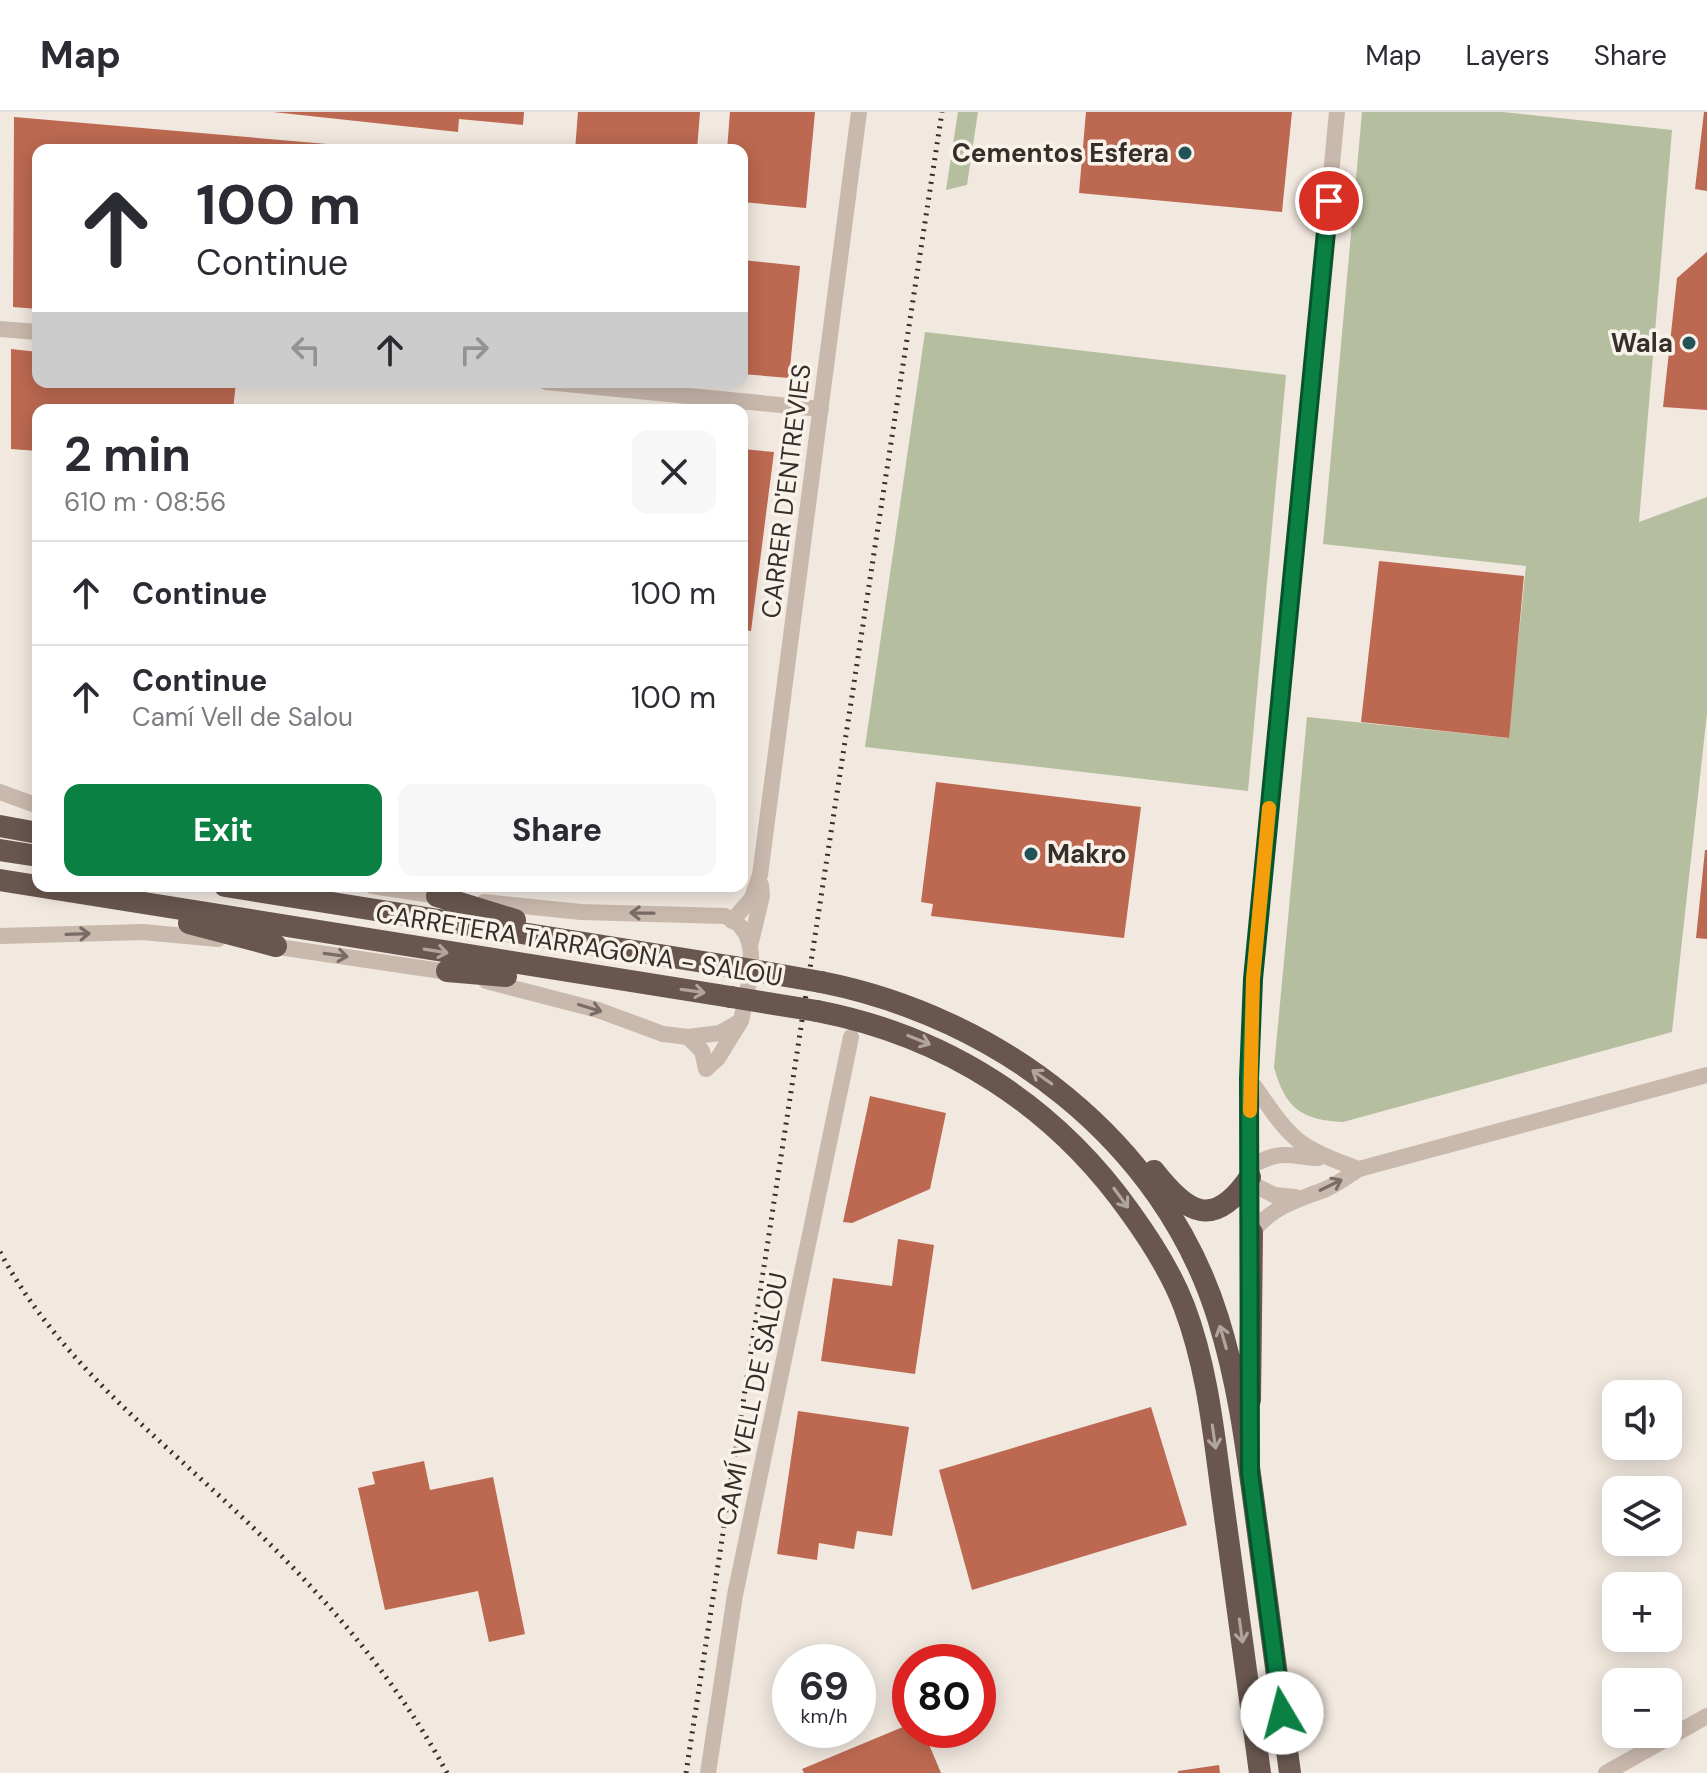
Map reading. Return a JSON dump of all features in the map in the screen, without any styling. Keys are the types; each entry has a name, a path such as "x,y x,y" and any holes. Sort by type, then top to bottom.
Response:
{"highway":[{"path":"0,826 32,832"},
{"path":"0,850 32,855"},
{"name":"CARRETERA TARRAGONA - SALOU","path":"0,880 32,885"},
{"name":"CARRETERA TARRAGONA - SALOU","path":"71,892 817,1011 848,1027"},
{"name":"CARRETERA TARRAGONA - SALOU","path":"262,892 735,967 894,999 989,1042 1060,1090 1101,1127"},
{"path":"437,896 617,949"},
{"path":"119,900 198,926 276,946"},
{"path":"447,971 501,976 584,975"},
{"path":"848,1027 915,1039 967,1062 1059,1128 1104,1176 1150,1239 1175,1284 1196,1343 1212,1416 1260,1773"},
{"path":"1101,1127 1137,1150 1187,1207 1206,1209 1226,1203 1250,1175"},
{"path":"1101,1127 1163,1207 1207,1287 1237,1387 1290,1773"},
{"path":"1250,1473 1252,1233"}],"street":[{"name":"CARRER D'ENTREVIES","path":"732,921 752,898 760,875 859,112"},
{"path":"1252,1233 1249,1079 1253,979 1337,112"},
{"path":"0,329 32,332"},
{"path":"607,388 821,409"},
{"path":"0,792 32,804"},
{"name":"CARRER D'ENTREVIES","path":"741,1021 749,984 750,946 762,896 760,875"},
{"path":"411,892 581,912 705,914 742,927 750,946"},
{"path":"0,936 143,932 276,946 447,971 598,1010 663,1034 688,1037 720,1033 741,1021"},
{"path":"688,1037 702,1051 706,1069 718,1058 741,1021"},
{"name":"CAMÍ VELL DE SALOU","path":"708,1773 735,1595 848,1027"},
{"path":"1252,1233 1264,1217 1300,1197 1329,1188 1359,1169 1707,1075"},
{"path":"1249,1079 1289,1136 1328,1159"},
{"path":"1250,1175 1271,1155 1284,1152 1328,1159 1359,1169"},
{"path":"1250,1175 1274,1195 1300,1197"},
{"path":"1606,1773 1707,1716"}],"green space":[{"path":"958,112 978,112 967,185 946,190"},
{"path":"1362,112 1503,112 1672,130 1639,522 1707,497 1707,713 1672,1032 1343,1122 1316,1118 1297,1109 1284,1093 1274,1067 1307,717 1508,738 1526,566 1323,544"},
{"path":"925,332 1286,375 1248,791 865,747"}],"building":[{"path":"273,112 524,112 523,125 459,119 458,132"},
{"path":"578,112 700,112 697,144 575,144"},
{"path":"730,112 815,112 806,208 748,203 748,144 727,144"},
{"name":"Cementos Esfera","path":"1086,112 1292,112 1282,212 1079,193"},
{"path":"1704,112 1707,112 1707,191 1695,189"},
{"path":"14,117 328,144 32,144 32,309 13,307"},
{"name":"Wala","path":"1707,252 1707,410 1663,407 1677,278"},
{"path":"748,261 800,266 789,378 748,375"},
{"path":"11,349 32,351 32,388 235,388 234,404 32,404 32,451 11,449"},
{"path":"748,450 774,452 751,631 748,631"},
{"path":"1379,561 1524,576 1509,738 1361,722"},
{"name":"Makro","path":"936,782 1141,807 1124,938 931,916 933,904 921,902"},
{"path":"1707,850 1707,939 1696,938"},
{"path":"870,1096 946,1113 930,1189 852,1223 843,1222"},
{"path":"898,1239 934,1245 915,1374 821,1361 833,1278 892,1286"},
{"path":"1151,1407 1187,1525 972,1590 939,1470"},
{"path":"798,1411 909,1427 892,1536 857,1531 854,1549 819,1543 817,1560 777,1554"},
{"path":"424,1461 430,1490 493,1477 525,1634 489,1642 478,1591 385,1610 358,1488 375,1484 372,1472"},
{"path":"892,1732 892,1748 931,1748 941,1773 804,1773 802,1769 852,1748 876,1748 876,1738"},
{"path":"1219,1765 1220,1773 1178,1773 1178,1771"}],"railway":[{"path":"686,1773 942,112"},
{"path":"0,1252 22,1289 74,1356 133,1416 258,1532 348,1628 401,1698 447,1773"}],"slow traffic":[{"path":"1250,1111 1253,979 1269,808"}],"place":[{"name":"Cementos Esfera","path":"1185,153"},
{"name":"Wala","path":"1689,343"},
{"name":"Makro","path":"1031,854"}],"route":[{"path":"1282,1713 1250,1473 1248,1314 1252,1201 1249,1079 1253,979 1267,825 1329,201"}]}
